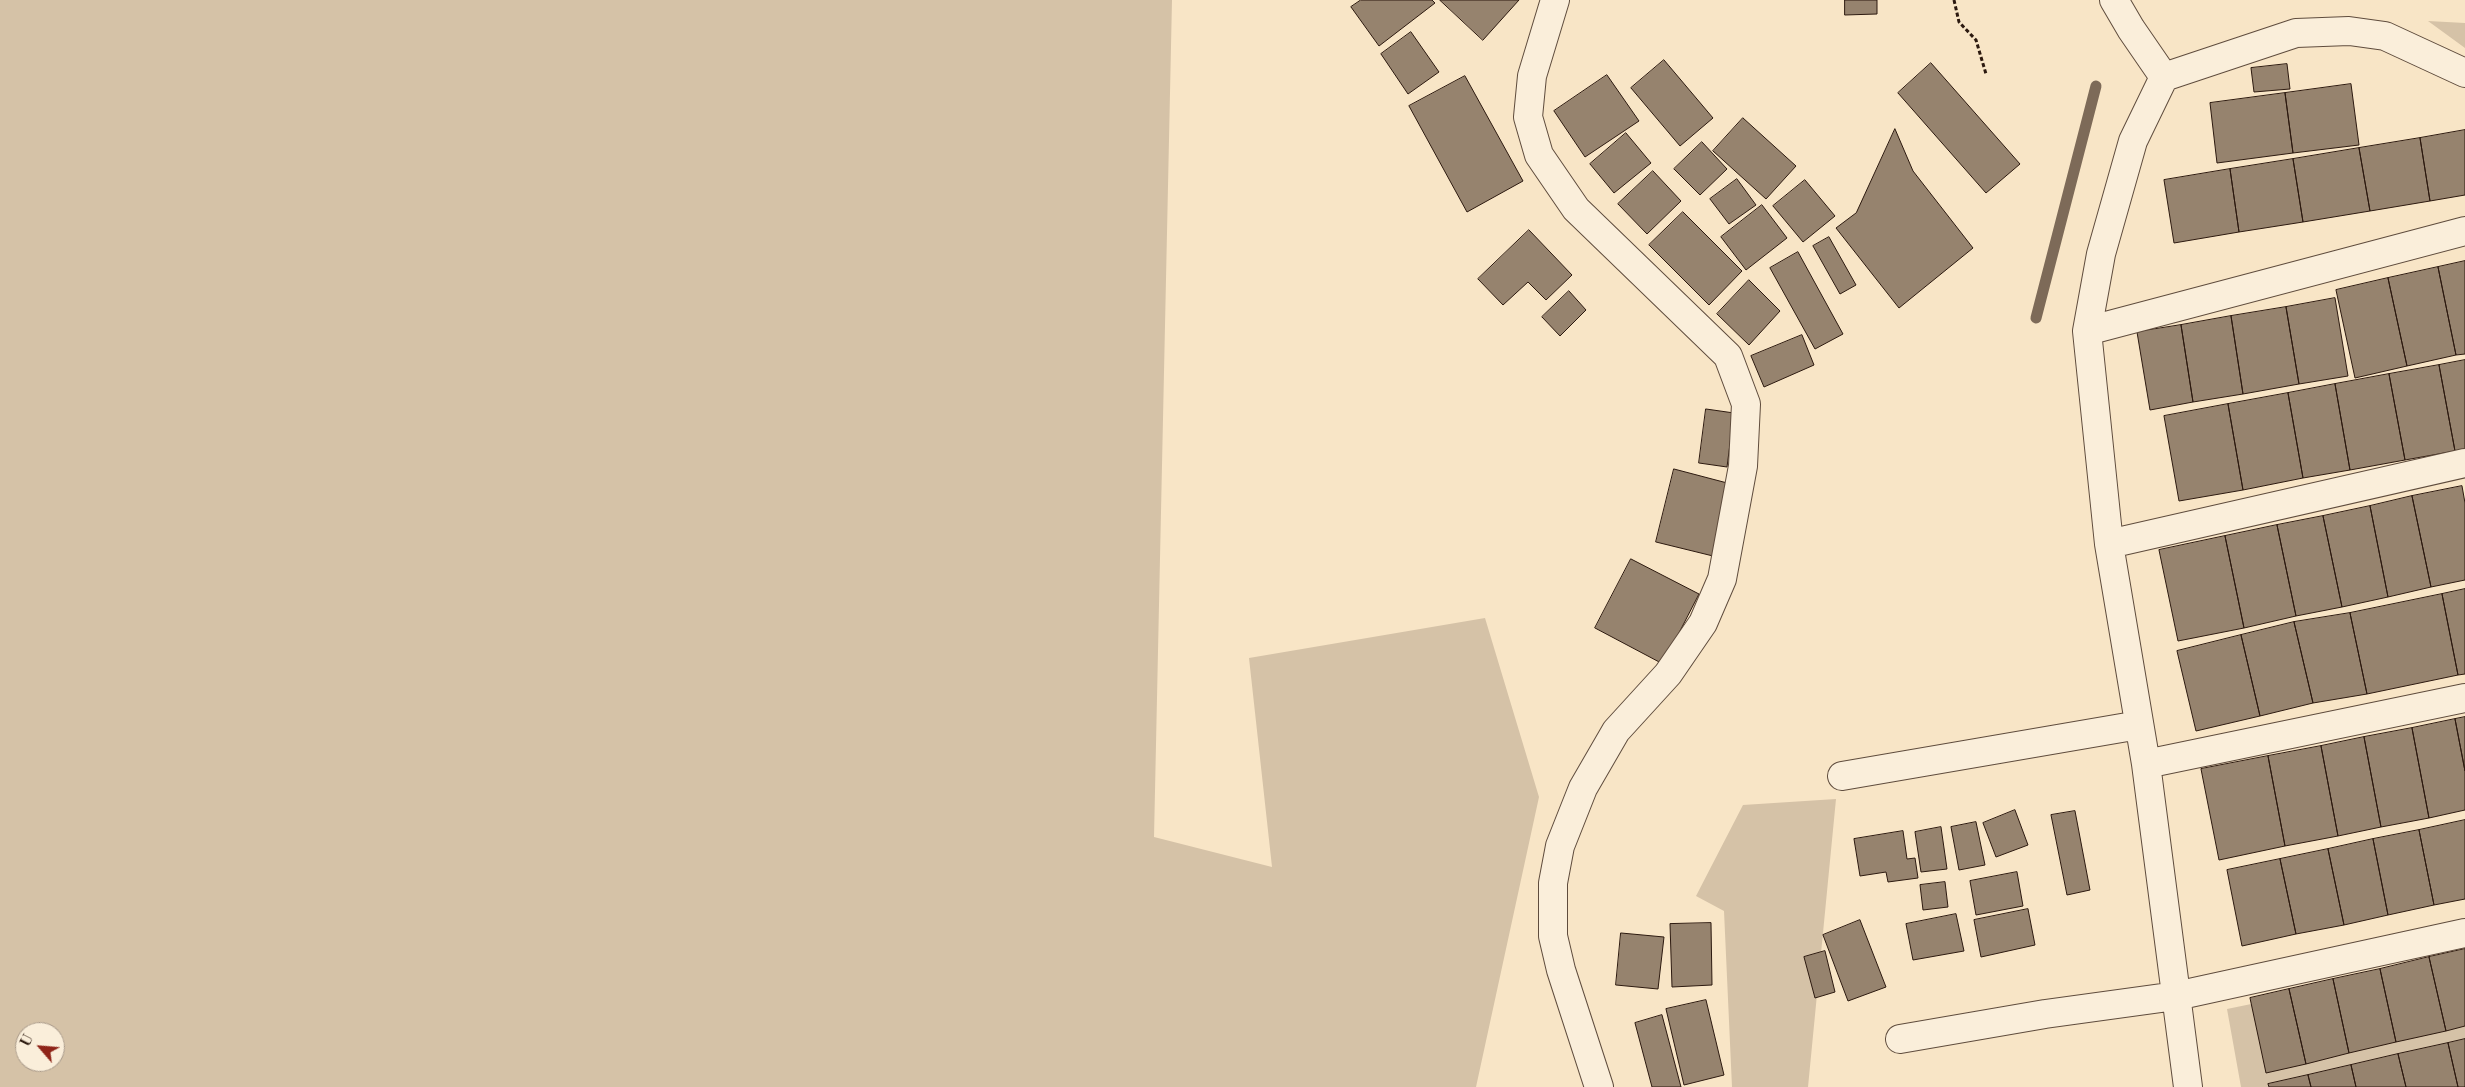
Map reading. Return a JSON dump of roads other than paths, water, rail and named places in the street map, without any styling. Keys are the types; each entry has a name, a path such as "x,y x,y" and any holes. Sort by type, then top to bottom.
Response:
{"street":[{"path":"1555,0 1531,84 1528,117 1538,155 1576,209 1728,356 1746,404 1743,466 1722,579 1703,623 1668,674 1616,731 1583,788 1560,846 1552,892 1553,936 1561,970 1599,1087"},
{"path":"2114,0 2131,29 2164,77"},
{"path":"2188,1087 2146,764 2109,544 2087,331 2101,254 2133,141 2164,77 2296,33 2349,31 2385,36 2465,73"},
{"path":"2087,331 2465,231"},
{"path":"2109,544 2465,463"},
{"path":"2146,764 2465,698"},
{"path":"1842,776 2138,725"},
{"path":"1900,1039 2045,1014 2176,996 2465,933"}],"waterway":[{"path":"2036,318 2096,86"}]}
